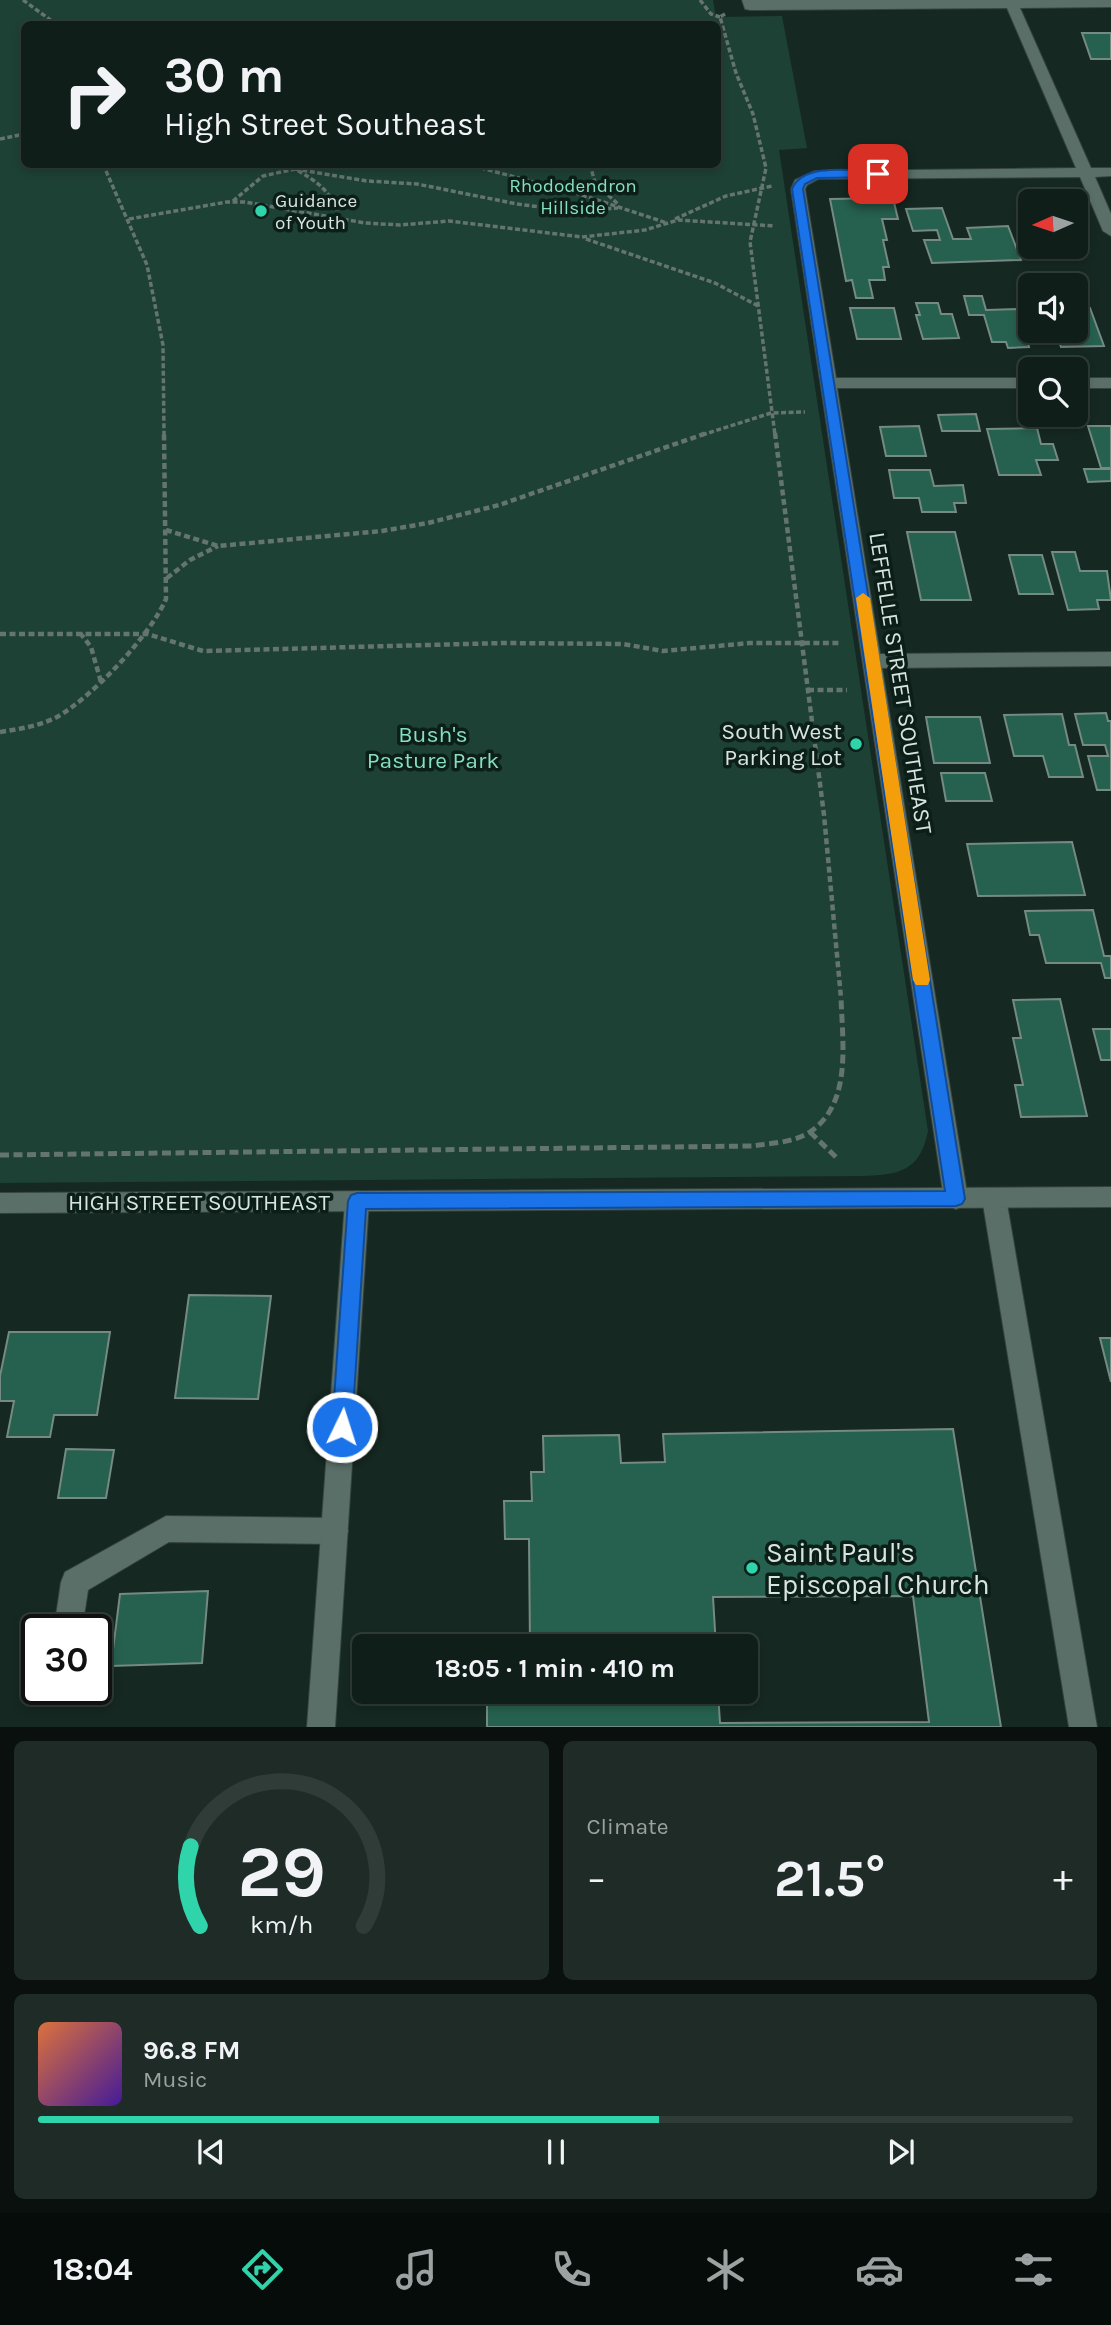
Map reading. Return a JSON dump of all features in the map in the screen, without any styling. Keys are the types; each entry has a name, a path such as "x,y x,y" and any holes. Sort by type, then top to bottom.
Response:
{"street":[{"path":"1011,2 1111,231"},
{"path":"750,3 1111,3"},
{"path":"1085,172 1111,172"},
{"name":"LEFFELLE STREET SOUTHEAST","path":"956,1199 797,189 806,178 815,175 1085,172"},
{"path":"828,383 1018,383"},
{"path":"1088,383 1111,383"},
{"path":"871,652 1111,659"},
{"name":"HIGH STREET SOUTHEAST","path":"0,1203 1111,1197"},
{"path":"994,1198 1083,1727"},
{"path":"321,1727 357,1201"},
{"path":"70,1614 75,1582 166,1530 334,1531"}],"path":[{"path":"23,0 52,21"},
{"path":"700,0 711,14 720,17"},
{"path":"0,1155 752,1146 792,1140 810,1132 823,1119 842,1086 841,997 824,816 750,242 766,168 763,148 721,23"},
{"path":"0,139 21,135"},
{"path":"0,732 51,722 69,711 101,683 147,634 166,599 163,489 166,413 163,345 147,265 105,168"},
{"path":"480,168 623,208 666,223 700,220 753,226 803,226"},
{"path":"591,168 593,179 602,192 623,208"},
{"path":"232,202 263,176 295,169 367,181 417,184 517,204 571,211 623,208"},
{"path":"295,169 326,189 334,200 339,219"},
{"path":"582,237 645,230 726,196 762,187"},
{"path":"129,219 232,202 258,204 339,219 400,225 449,221 582,237 715,282 760,307"},
{"path":"166,579 190,560 218,546 382,531 474,512 771,413 834,412"},
{"path":"166,530 218,546"},
{"path":"80,633 91,647 101,683"},
{"path":"0,634 147,634 203,651 503,643 623,644 663,650 716,648 751,643 800,643 871,652"},
{"path":"808,690 822,690"},
{"path":"810,1132 839,1160"}],"green space":[{"name":"Bush's Pasture Park","path":"0,0 713,0 716,17 782,16 807,148 779,150 928,1131 924,1145 913,1163 896,1172 861,1176 0,1183"}],"building":[{"path":"1082,33 1111,33 1111,59 1091,59"},
{"path":"893,198 898,219 882,219 889,267 883,267 885,280 869,280 873,298 856,298 852,280 846,281 830,199"},
{"path":"942,208 953,239 971,239 967,228 1008,226 1018,259 1021,260 932,263 924,240 940,240 937,230 913,231 906,209"},
{"path":"964,296 982,296 986,310 1018,309 1018,343 1028,343 1029,347 1008,348 1006,342 992,342 984,315 969,315"},
{"path":"916,303 938,303 941,314 952,314 959,338 923,339 916,315 920,315"},
{"path":"850,308 894,308 901,339 857,339"},
{"path":"1090,308 1104,346 1061,347 1060,343 1088,343"},
{"path":"976,414 980,431 942,431 938,415"},
{"path":"919,426 926,456 886,456 880,427"},
{"path":"1088,426 1111,426 1111,468 1101,468"},
{"path":"1037,428 1041,444 1053,444 1058,460 1036,460 1041,475 999,475 987,429"},
{"path":"1084,469 1111,469 1111,481 1088,482"},
{"path":"889,470 930,470 934,486 963,485 966,503 954,503 956,512 922,512 919,498 894,498"},
{"path":"907,532 955,532 971,600 921,600"},
{"path":"1052,552 1075,552 1080,571 1107,571 1111,600 1097,600 1099,609 1068,610"},
{"path":"1009,555 1042,555 1053,594 1019,594"},
{"path":"1106,713 1108,721 1111,721 1111,790 1097,790 1088,756 1108,756 1105,745 1083,745 1075,714"},
{"path":"1062,714 1069,745 1075,745 1083,777 1049,777 1043,756 1014,756 1004,715"},
{"path":"926,717 980,717 990,763 934,763"},
{"path":"941,773 985,773 992,801 946,801"},
{"path":"1072,842 1085,895 978,896 967,844"},
{"path":"1093,910 1104,956 1111,956 1111,978 1105,978 1101,963 1046,963 1039,935 1030,935 1025,911"},
{"path":"1060,999 1087,1116 1021,1117 1015,1085 1023,1085 1013,1038 1021,1038 1013,1000"},
{"path":"1093,1029 1111,1029 1111,1060 1101,1060"},
{"path":"189,1295 271,1296 258,1399 175,1398"},
{"path":"9,1332 110,1332 97,1415 54,1415 50,1437 7,1437 14,1401 0,1401 0,1376"},
{"path":"1100,1338 1111,1338 1111,1382"},
{"name":"Saint Paul's Episcopal Church","path":"953,1429 1001,1727 487,1727 487,1705 531,1704 719,1704 720,1723 929,1722 913,1596 713,1597 715,1634 530,1634 529,1539 505,1539 504,1501 532,1501 531,1472 544,1472 543,1436 619,1435 621,1463 665,1462 663,1434"},
{"path":"66,1449 114,1450 106,1498 58,1498"},
{"path":"208,1591 202,1663 112,1666 120,1594"}],"slow traffic":[{"path":"863,598 922,980"}],"place":[{"name":"Guidance of Youth","path":"261,211"},
{"name":"South West Parking Lot","path":"856,744"},
{"name":"Saint Paul's Episcopal Church","path":"752,1568"}],"route":[{"path":"342,1427 357,1201 956,1199 797,189 806,178 815,175 878,174"}],"park label":[{"name":"Rhododendron Hillside","path":"573,196"}]}
